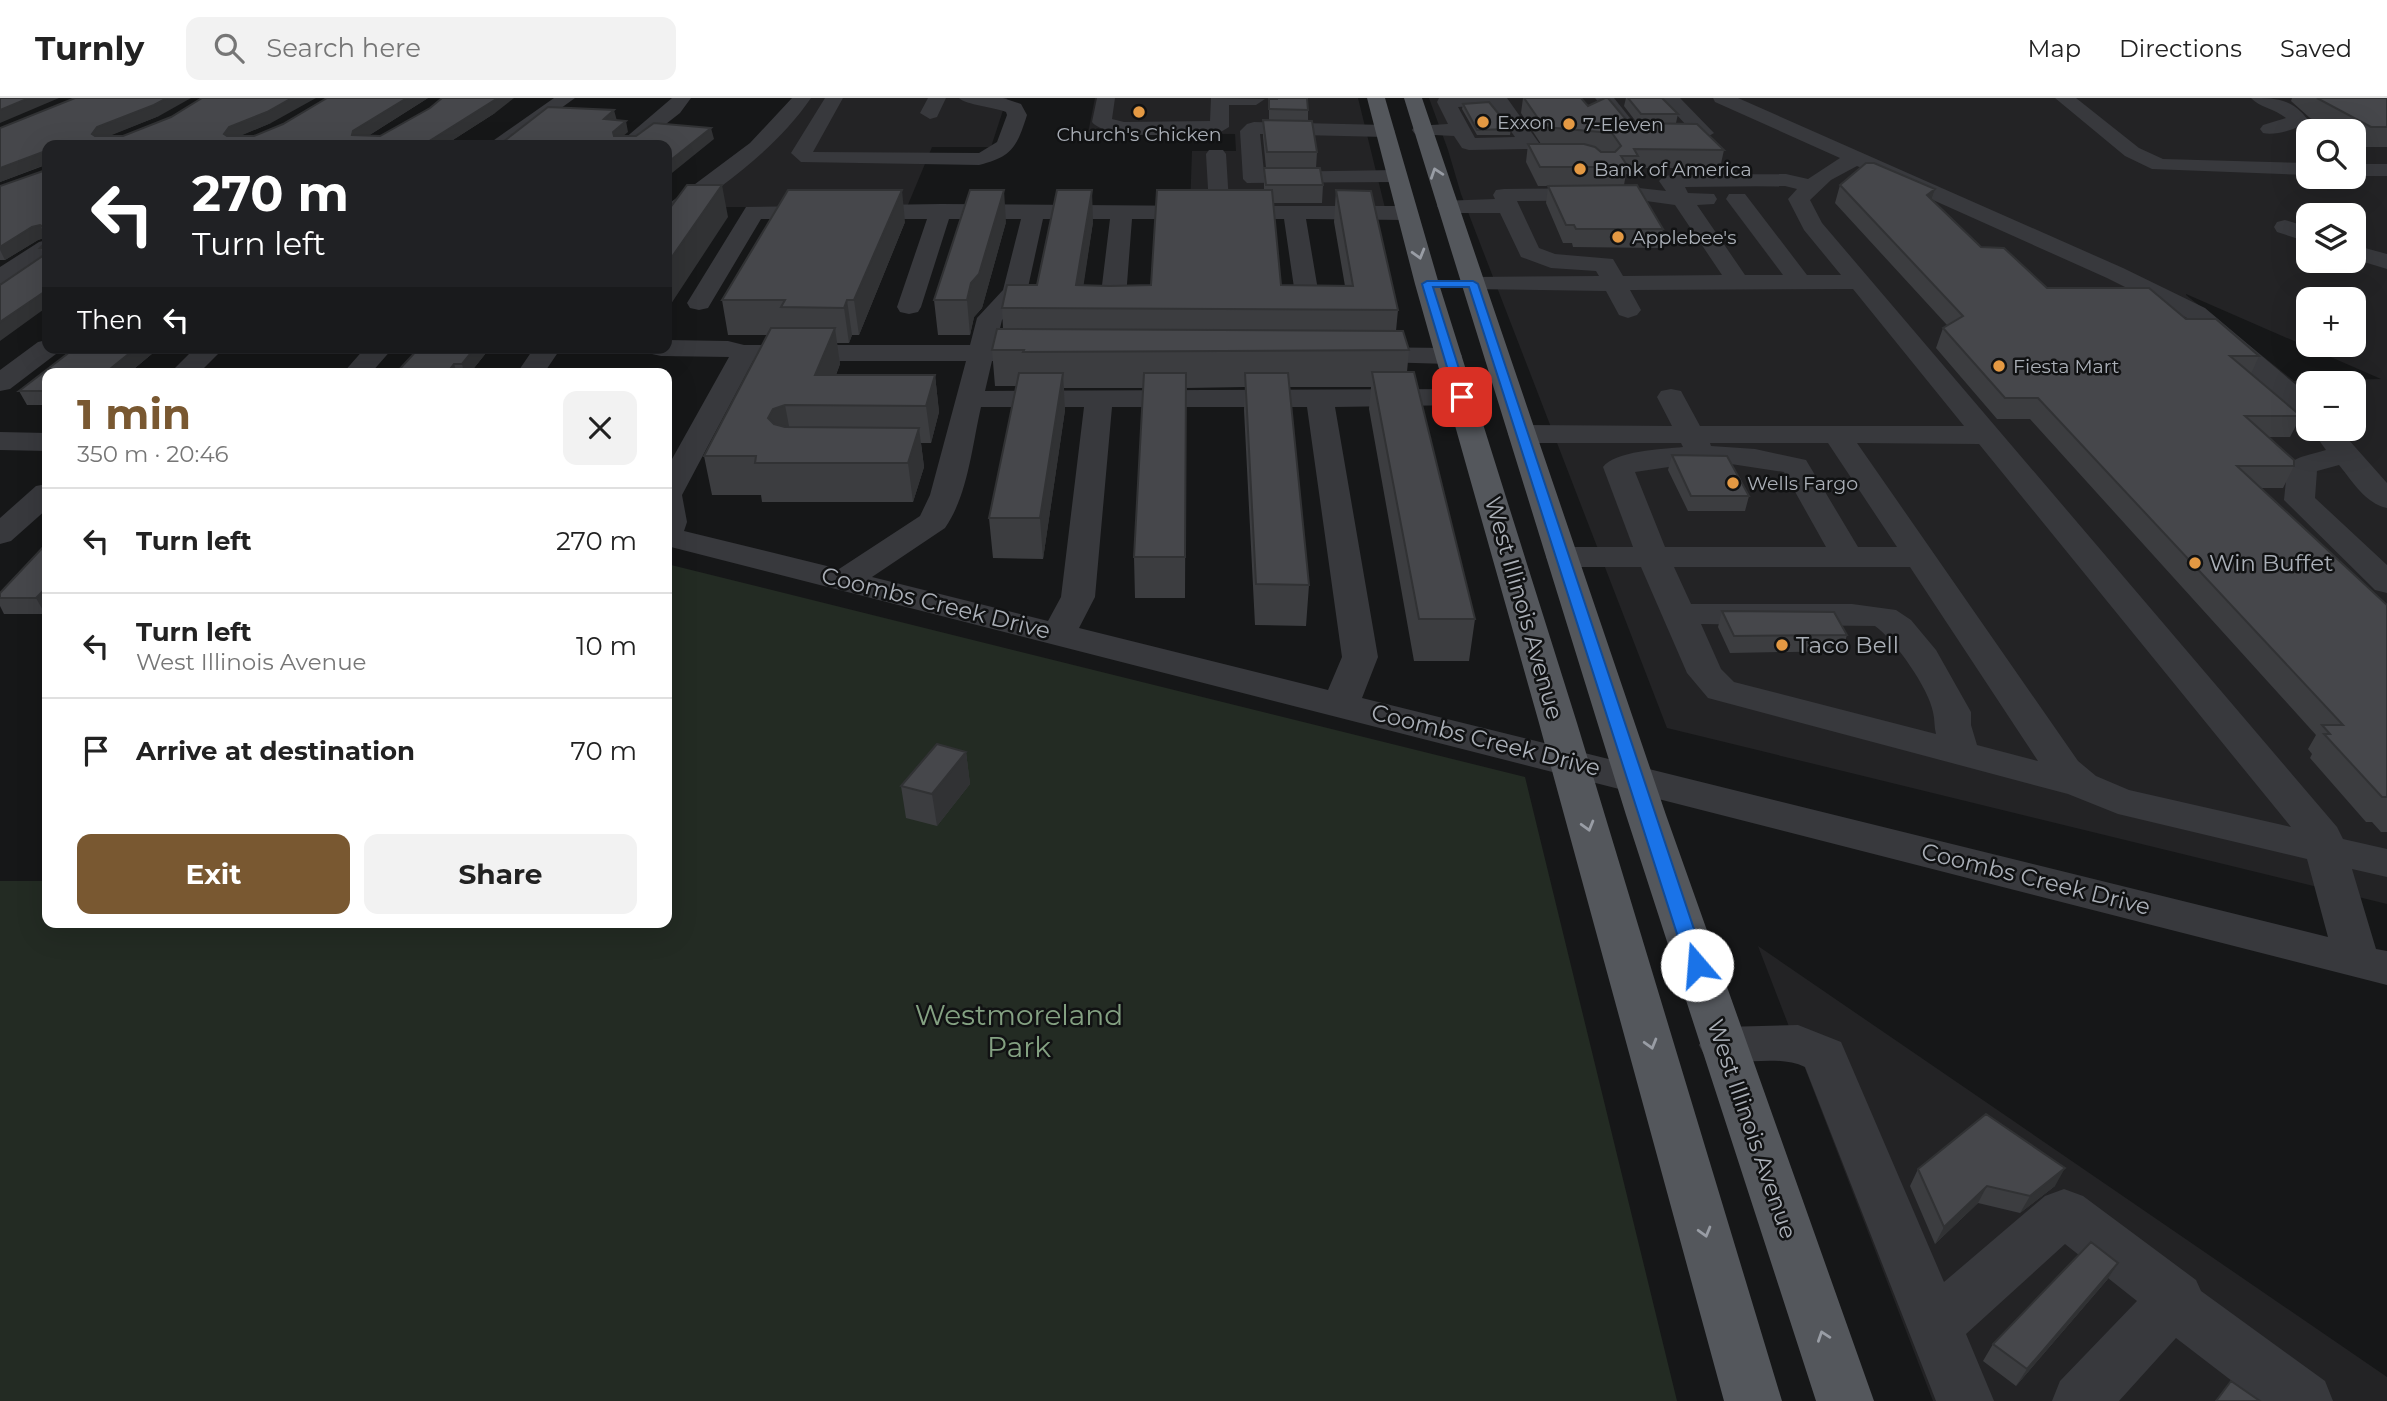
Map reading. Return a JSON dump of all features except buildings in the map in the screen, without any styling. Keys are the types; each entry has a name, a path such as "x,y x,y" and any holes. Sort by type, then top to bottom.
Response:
{"main road":[{"name":"West Illinois Avenue","path":"1377,98 1427,284 1569,760 1753,1401"},
{"name":"West Illinois Avenue","path":"1417,113 1634,778 1845,1401"},
{"path":"1427,284 1473,284"},
{"path":"1473,434 1522,434"}],"street":[{"path":"504,140 566,98"},
{"path":"633,140 673,109 682,98"},
{"path":"672,211 768,138 802,98"},
{"path":"834,98 801,153 808,158 967,160 986,159 1001,153 1007,145 1017,115 1014,108 991,100 968,98"},
{"path":"1106,98 1102,122 1123,128 1172,118 1219,127 1220,98 1256,99"},
{"path":"1604,98 1633,134 1704,133 1670,98"},
{"path":"1722,98 2115,273 2196,313 2296,399"},
{"path":"2064,98 2132,152 2159,165 2296,169"},
{"path":"2260,98 2278,104 2294,114 2298,120 2270,129"},
{"path":"1497,100 1529,144 1469,144 1451,110 1446,102 1497,100"},
{"path":"1417,113 1451,110"},
{"path":"1417,113 1461,130"},
{"path":"1254,180 1250,131 1254,128 1385,131"},
{"path":"1342,130 1350,178 1360,210"},
{"path":"1545,153 1489,157 1529,252 1536,257 1610,274 1628,310"},
{"path":"1216,154 1218,203"},
{"path":"1653,218 1737,199 1806,193 1824,176 1857,157"},
{"path":"2366,170 2387,170"},
{"path":"1611,174 1623,194"},
{"path":"1218,179 1397,176"},
{"path":"1732,273 1670,180 1786,180 1806,193 1812,225 2322,837 2372,964"},
{"path":"1448,206 1509,206 1623,194 1688,208"},
{"path":"1737,199 1800,282"},
{"path":"1509,206 1542,218"},
{"path":"699,303 754,212 1360,210 1407,213"},
{"path":"909,307 941,211"},
{"path":"845,580 934,521 946,495 942,455 970,398 990,318 1014,292 1034,211"},
{"path":"1112,310 1122,212"},
{"path":"1294,212 1310,308"},
{"path":"2285,227 2296,231"},
{"path":"0,277 42,250"},
{"path":"2366,256 2387,262"},
{"path":"1473,284 1610,274 1732,273 1800,282 1859,282"},
{"path":"672,348 728,349 744,353 1063,353"},
{"path":"0,383 42,352"},
{"path":"672,486 744,353"},
{"path":"189,368 204,354"},
{"path":"361,368 374,354"},
{"path":"1331,355 1449,356"},
{"path":"970,398 1462,397"},
{"path":"1671,397 1696,445"},
{"path":"1059,633 1079,597 1099,399"},
{"path":"1320,399 1360,657 1341,704"},
{"path":"1522,434 1696,445 1772,458 1795,466 1848,557"},
{"path":"1987,435 1838,435 1696,445 1618,467 1653,557 1704,673 1721,690 2082,785 2118,801 2387,863"},
{"path":"1838,435 2064,770 2082,785"},
{"path":"0,441 42,442"},
{"path":"2335,441 2387,499"},
{"path":"2345,454 2303,466 2299,500 2387,583"},
{"path":"0,534 42,497"},
{"name":"Coombs Creek Drive","path":"672,537 1569,760 2372,964"},
{"path":"1562,557 1920,557"},
{"path":"1678,614 1852,614 1884,617 1899,627 1917,650 1941,690 1952,712 1952,725 1960,753"},
{"path":"1723,1045 1798,1043 1824,1055 1965,1401"},
{"path":"1934,1326 2064,1212 2176,1298 2174,1304 2081,1401"},
{"path":"2174,1304 2304,1401"}],"shaded area":[{"path":"809,98 1007,98 991,147 932,147 907,207 687,207"},
{"path":"1095,98 1358,98 1385,208 1190,208 1192,151 1236,151 1235,134 1088,133"},
{"path":"1429,98 2361,98 2387,112 2387,904 1667,728 1461,194","holes":["2296,287 2366,287 2366,357 2331,357 2381,379 2366,379 2366,441 2296,441 2296,381 2186,294 2296,342"]},
{"path":"1758,946 2387,1377 2387,1401 1933,1401"}],"green space":[{"name":"Westmoreland Park","path":"672,565 1525,777 1677,1401 0,1401 0,881 42,881 42,928 672,928"}],"place":[{"name":"Church's Chicken","path":"1139,112"},
{"name":"Exxon","path":"1483,122"},
{"name":"7-Eleven","path":"1569,124"},
{"name":"Bank of America","path":"1580,169"},
{"name":"Applebee's","path":"1618,237"},
{"name":"Fiesta Mart","path":"1999,366"},
{"name":"Wells Fargo","path":"1733,483"},
{"name":"Win Buffet","path":"2195,563"},
{"name":"Taco Bell","path":"1782,645"}],"route":[{"path":"1462,397 1427,284 1473,284 1697,965"}]}
